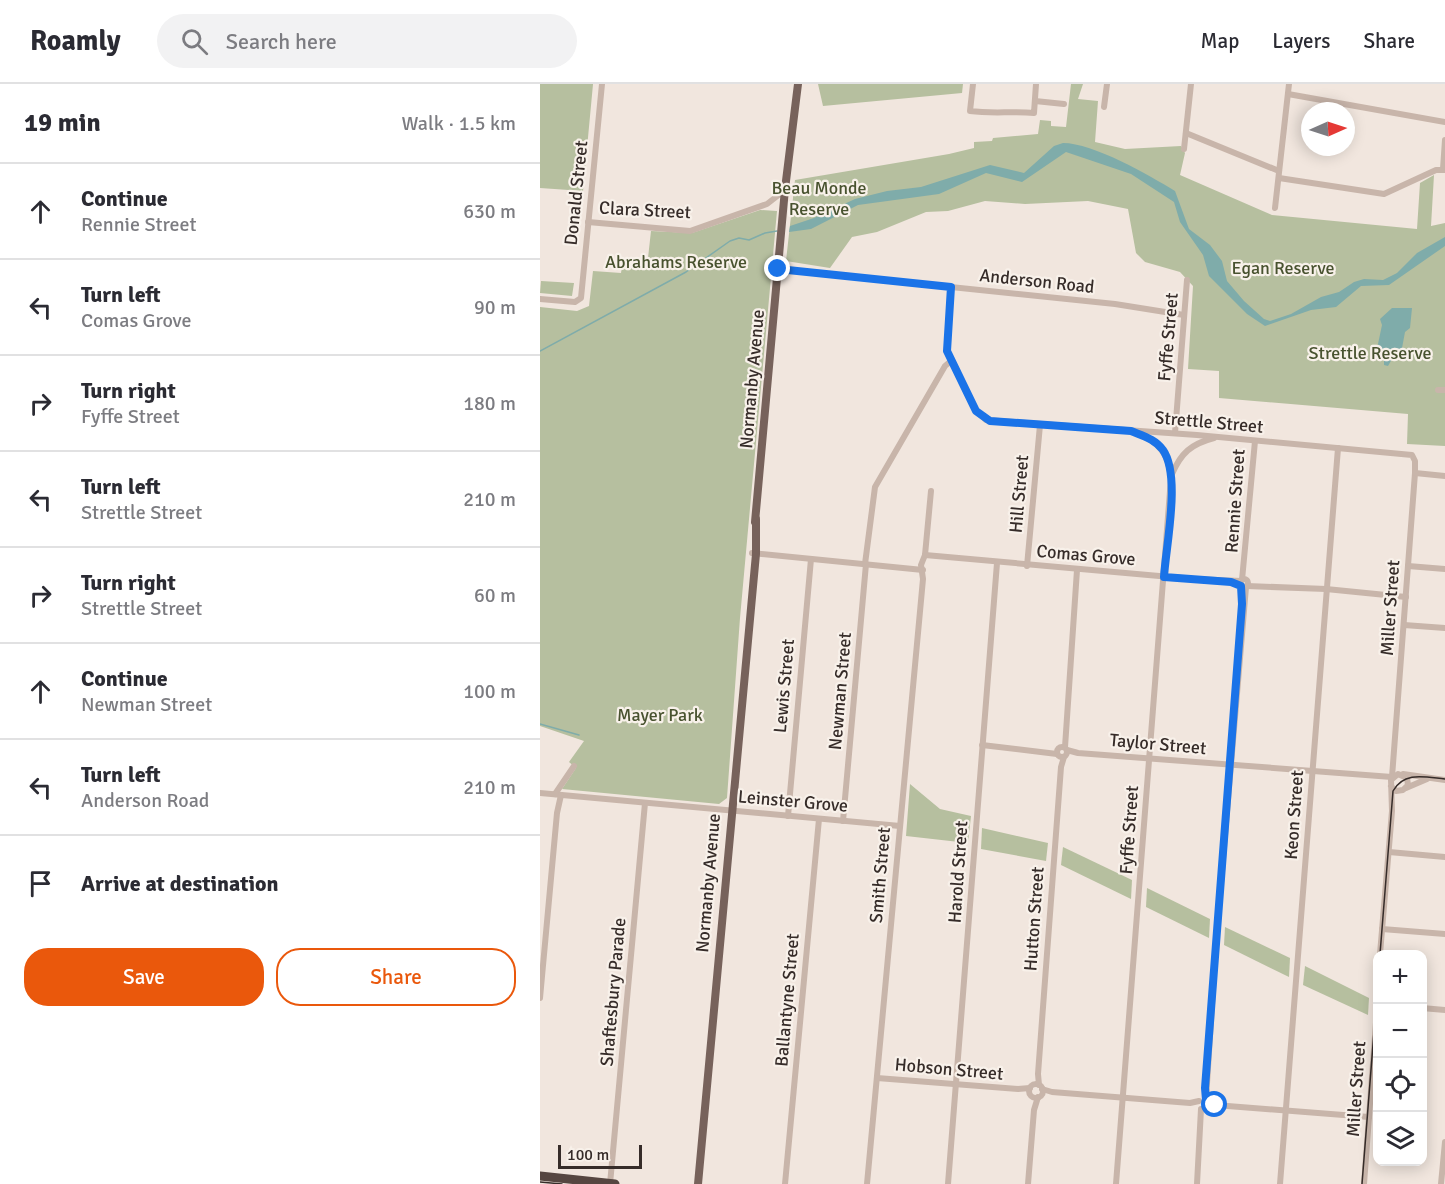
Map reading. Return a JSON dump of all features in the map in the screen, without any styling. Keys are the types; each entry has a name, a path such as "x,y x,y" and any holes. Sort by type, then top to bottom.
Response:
{"highway":[{"path":"540,1176 615,1184"}],"main road":[{"name":"Normanby Avenue","path":"698,1184 785,189 798,84"}],"street":[{"name":"Donald Street","path":"540,299 574,302 581,295 602,84"},
{"path":"973,84 970,111 993,115 1001,110 1034,113 1036,84"},
{"path":"1104,107 1107,84"},
{"path":"1184,149 1191,84"},
{"path":"1275,208 1289,84"},
{"path":"1288,94 1445,122"},
{"path":"1035,101 1064,104"},
{"path":"1186,133 1279,171"},
{"path":"1279,178 1384,194 1436,170 1444,169 1445,140"},
{"name":"Clara Street","path":"588,222 690,231 767,204 785,189"},
{"path":"767,204 778,205 783,215"},
{"name":"Anderson Road","path":"778,269 1115,304 1185,315"},
{"name":"Fyffe Street","path":"1175,433 1187,280"},
{"path":"940,377 956,371 946,345 951,287"},
{"name":"Newman Street","path":"843,821 865,564 875,487 951,361"},
{"name":"Strettle Street","path":"956,371 976,411 984,418 1040,425 1175,433 1408,453 1414,458"},
{"name":"Hill Street","path":"1027,566 1040,425"},
{"name":"Fyffe Street","path":"1116,1184 1171,478 1167,458 1160,447 1149,438 1131,431"},
{"name":"Fyffe Street","path":"1171,478 1184,452 1194,445 1217,437"},
{"name":"Rennie Street","path":"1197,1184 1255,441"},
{"name":"Keon Street","path":"1280,1184 1338,448"},
{"name":"Miller Street","path":"1380,950 1392,810 1392,781 1415,473 1414,458"},
{"path":"1415,473 1445,476"},
{"name":"Smith Street","path":"867,1184 922,567 927,558 931,491"},
{"path":"754,554 910,568 922,567"},
{"name":"Comas Grove","path":"927,558 1406,597"},
{"name":"Lewis Street","path":"788,816 811,559"},
{"name":"Harold Street","path":"948,1184 997,563"},
{"path":"1408,566 1445,569"},
{"name":"Hutton Street","path":"1028,1184 1077,570"},
{"path":"1404,625 1445,628"},
{"name":"Taylor Street","path":"982,745 1380,777 1392,781 1396,791 1404,790"},
{"path":"1394,761 1396,771 1408,780 1404,790"},
{"path":"540,998 558,795 574,766"},
{"path":"1392,781 1401,774 1445,780"},
{"path":"1404,790 1414,782 1430,779"},
{"name":"Miller Street","path":"1392,810 1397,796 1404,790"},
{"name":"Leinster Grove","path":"540,793 900,826"},
{"name":"Shaftesbury Parade","path":"610,1184 645,803"},
{"name":"Ballantyne Street","path":"785,1184 819,819"},
{"path":"1389,852 1445,857"},
{"path":"1382,929 1445,934"},
{"path":"1427,1008 1445,1010"},
{"name":"Miller Street","path":"1364,1184 1373,1055"},
{"name":"Hobson Street","path":"877,1078 1368,1117"},
{"path":"1442,1184 1445,1142"}],"green space":[{"path":"540,84 593,84 583,191 540,188"},
{"path":"818,84 963,84 962,93 823,106"},
{"path":"1071,84 1083,84 1078,99 1098,101 1095,142 1125,149 1181,146 1185,153 1180,175 1272,215 1417,229 1420,183 1434,175 1431,226 1445,223 1445,446 1407,444 1408,414 1219,398 1219,371 1188,369 1193,286 1180,272 1145,262 1136,253 1128,209 1088,201 1025,204 985,201 948,211 926,212 877,232 852,237 830,268 786,261 795,180 949,154 974,148 974,142 992,141 993,138 1038,134 1040,120 1051,121 1051,126 1066,127"},
{"path":"760,210 777,211 740,618 727,798 719,804 562,789 576,768 569,762 584,741 540,726 540,307 577,311 589,306 593,271 621,273 622,266 647,267 651,231 692,233"},
{"path":"541,281 574,283 572,296 540,293"},
{"path":"910,784 940,809 971,816 968,843 906,836"},
{"path":"982,828 1048,843 1046,861 981,849"},
{"path":"1063,847 1132,880 1131,899 1061,865"},
{"path":"1147,888 1210,919 1209,938 1146,907"},
{"path":"1225,927 1290,958 1289,977 1224,945"},
{"path":"1305,966 1369,998 1368,1015 1303,985"}],"water":[{"path":"1063,143 1075,144 1105,154 1175,191 1189,229 1210,245 1222,261 1227,281 1244,301 1264,319 1270,321 1291,314 1321,297 1339,292 1354,282 1364,279 1383,280 1397,273 1417,253 1445,237 1445,246 1389,285 1361,286 1336,307 1311,310 1265,326 1247,314 1209,276 1203,255 1180,222 1174,202 1131,174 1066,152 1022,182 986,173 939,194 858,205 811,229 789,232 790,226 814,218 855,199 887,191 921,187 990,165 1024,173 1054,146"},
{"path":"1392,308 1412,308 1410,328 1405,332 1400,359 1392,359 1388,366 1384,365 1384,355 1378,344 1382,325 1380,319"}],"waterway":[{"path":"540,351 686,272 730,241 739,238 749,240 777,231"},
{"path":"540,724 579,735"}],"tram line":[{"path":"1380,950 1393,791 1403,780 1409,778 1445,779"},
{"path":"1362,1184 1376,1004"},
{"path":"540,1182 562,1184"}],"route":[{"path":"778,269 951,287 947,351 978,414 990,421 1131,431 1149,438 1165,452 1171,472 1164,577 1231,582 1241,586 1242,604 1205,1088 1206,1100 1215,1105"}],"park label":[{"name":"Beau Monde Reserve","path":"819,198"},
{"name":"Abrahams Reserve","path":"676,262"},
{"name":"Egan Reserve","path":"1283,268"},
{"name":"Strettle Reserve","path":"1370,353"},
{"name":"Mayer Park","path":"660,715"}]}
